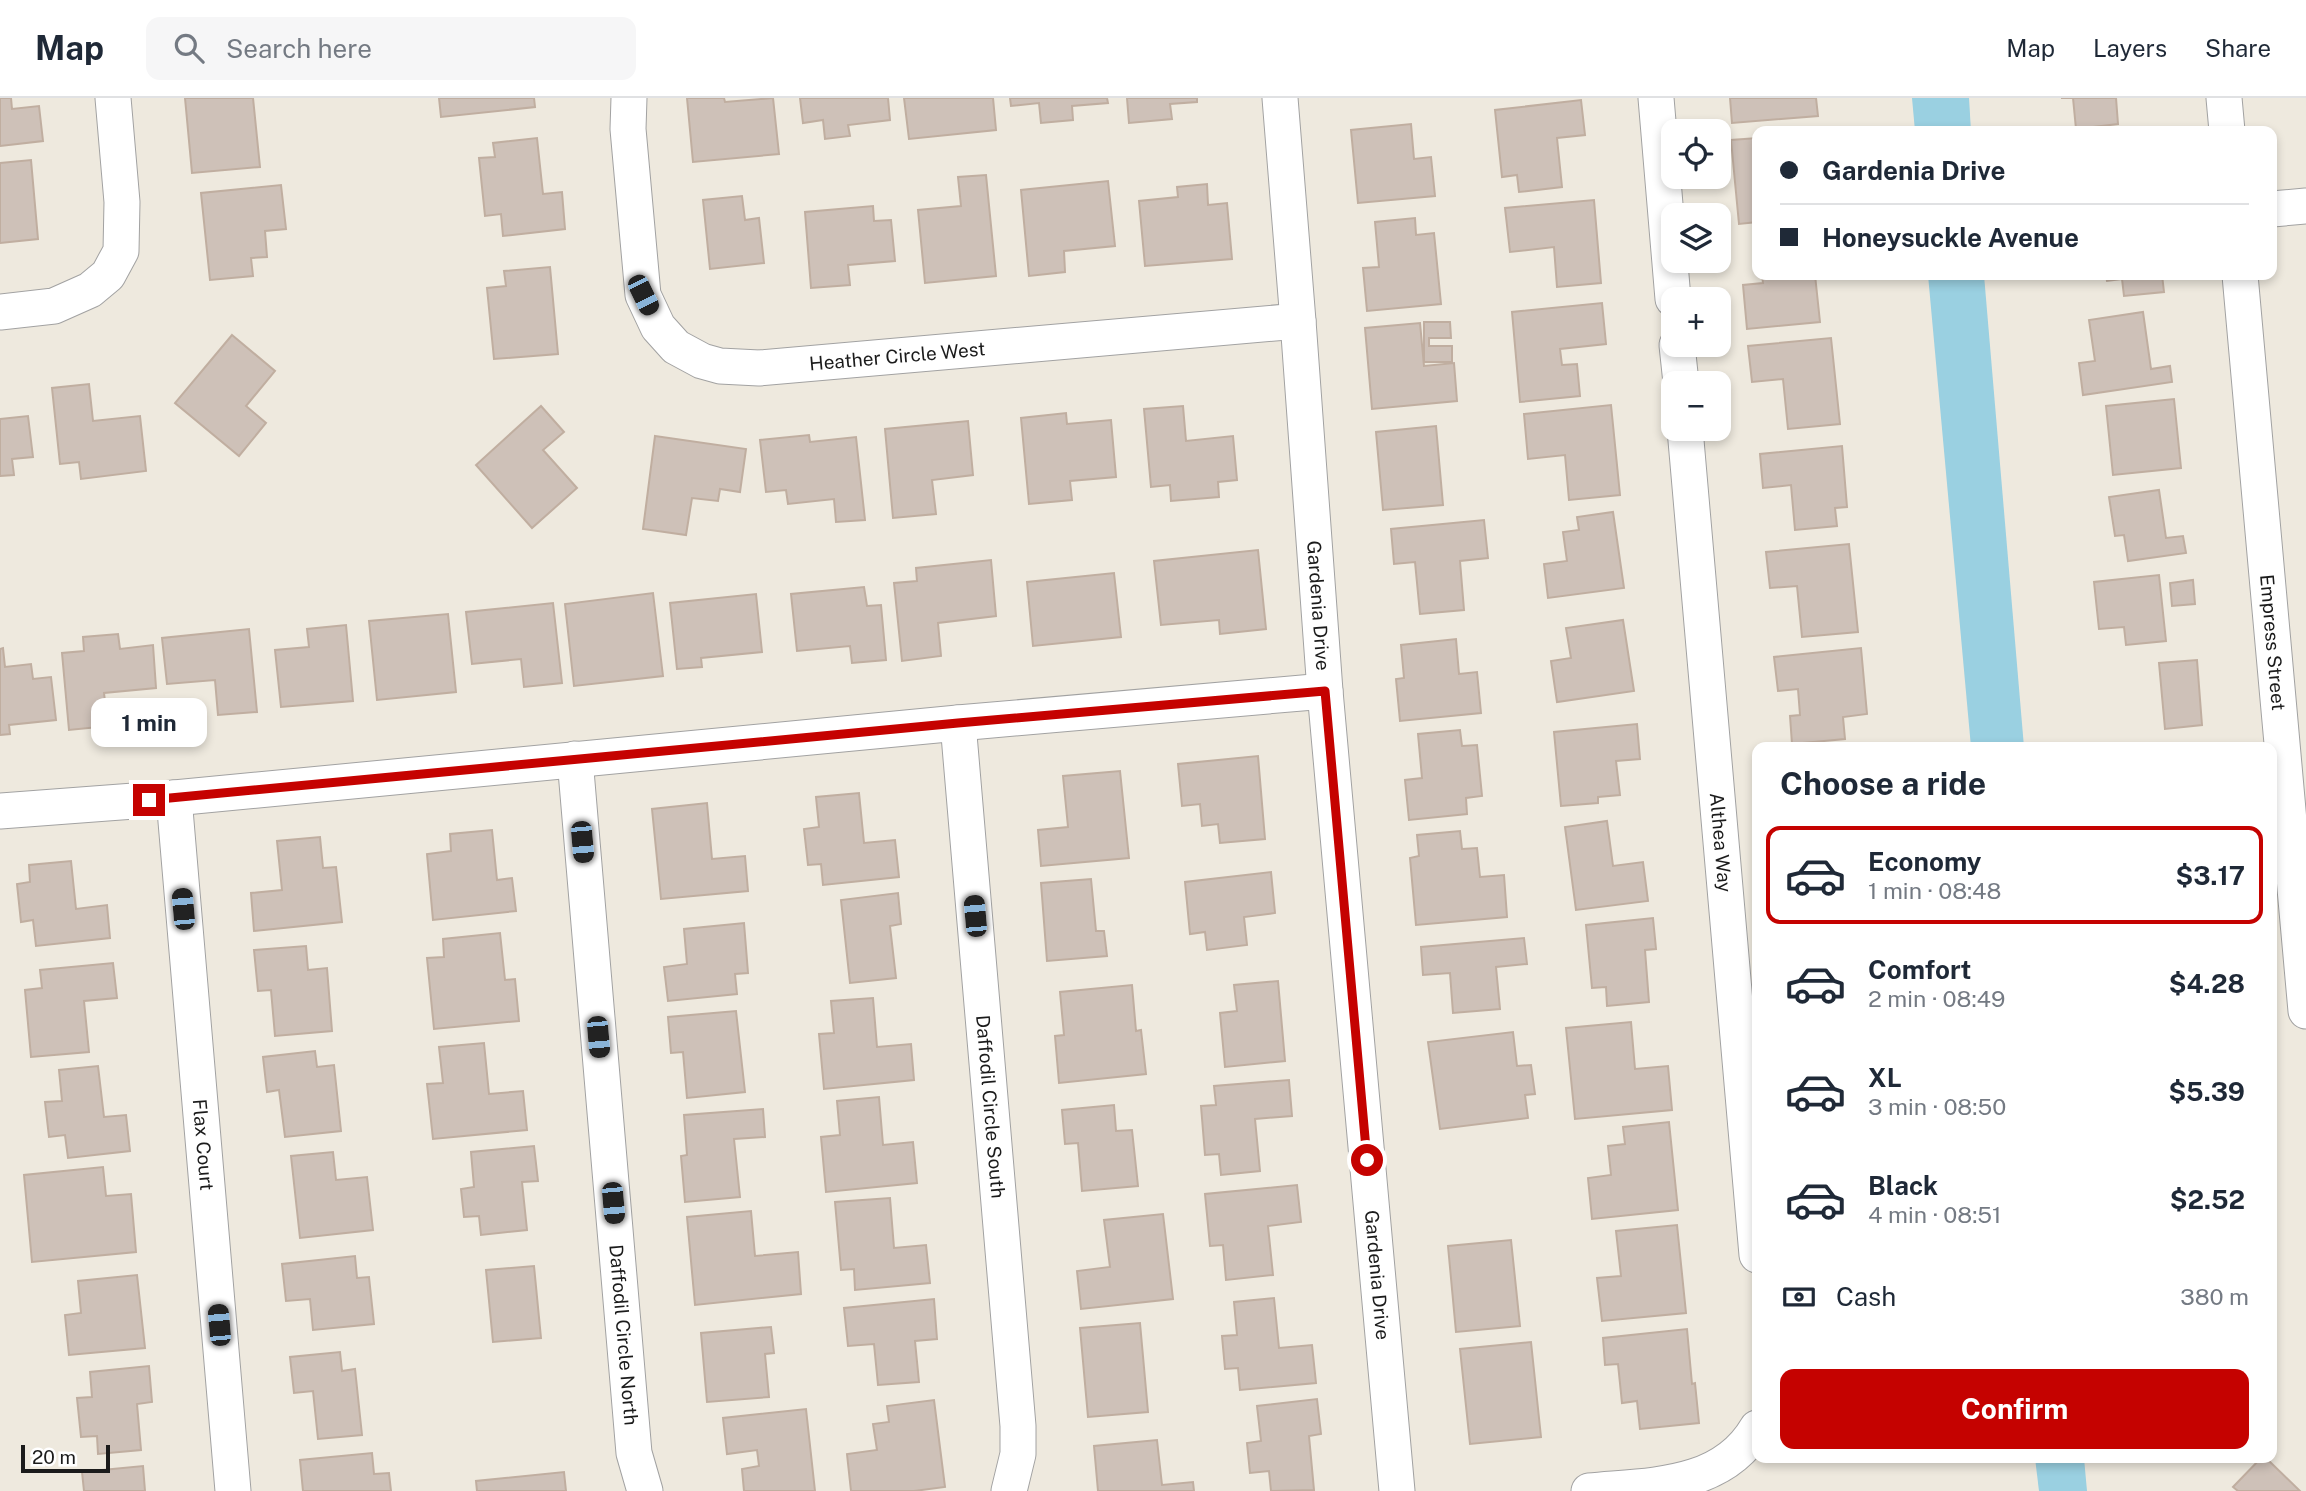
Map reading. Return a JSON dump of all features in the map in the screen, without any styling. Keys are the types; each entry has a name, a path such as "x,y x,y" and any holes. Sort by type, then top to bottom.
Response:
{"street":[{"path":"0,312 54,306 90,290 108,275 121,251 122,202 113,98"},
{"name":"Heather Circle West","path":"629,98 628,130 643,295 659,327 676,347 702,360 720,366 759,368 1298,321"},
{"name":"Gardenia Drive","path":"1279,98 1325,691 1398,1491"},
{"path":"1656,98 1672,287"},
{"path":"2224,98 2227,126"},
{"path":"2277,209 2306,206"},
{"name":"Empress Street","path":"2240,280 2306,1012"},
{"name":"Althea Way","path":"1686,441 1752,1198"},
{"path":"0,811 174,798 958,723 1325,691"},
{"name":"Daffodil Circle South","path":"958,723 1018,1426 1018,1454 1009,1491"},
{"name":"Daffodil Circle North","path":"575,759 634,1453 645,1491"},
{"name":"Flax Court","path":"174,798 233,1491"},
{"path":"1589,1491 1669,1483 1708,1473 1734,1457 1752,1437"}],"water":[{"path":"1912,98 1969,98 1971,126 1915,126"},
{"path":"1928,280 1984,280 2024,742 1971,742"},
{"path":"2036,1463 2084,1463 2087,1491 2039,1491"}],"building":[{"path":"0,98 11,98 12,109 39,106 43,141 0,146"},
{"path":"185,98 253,98 260,167 192,173"},
{"path":"439,98 534,98 535,107 441,117"},
{"path":"687,98 724,98 725,102 773,98 779,154 693,162"},
{"path":"800,98 888,98 890,120 848,125 850,136 825,139 823,120 803,123"},
{"path":"904,98 993,98 996,130 909,139"},
{"path":"1010,98 1107,98 1108,103 1072,106 1073,120 1041,123 1039,103 1011,106"},
{"path":"1127,98 1197,98 1197,102 1170,104 1172,119 1129,123"},
{"path":"1730,98 1816,98 1818,116 1732,123"},
{"path":"2073,98 2116,98 2118,124 2076,126"},
{"path":"1581,100 1585,135 1557,138 1562,187 1519,192 1517,175 1502,177 1495,110"},
{"path":"1411,124 1414,159 1431,157 1435,196 1358,203 1351,130"},
{"path":"537,138 543,194 562,192 565,229 503,236 501,214 485,216 479,158 495,157 493,143"},
{"path":"1752,138 1752,223 1739,224 1731,140"},
{"path":"31,160 38,239 0,243 0,163"},
{"path":"986,175 996,276 925,283 918,210 961,206 958,177"},
{"path":"1108,181 1115,246 1064,251 1065,272 1029,276 1021,190"},
{"path":"1207,184 1208,205 1227,203 1232,259 1145,266 1139,201 1178,197 1177,187"},
{"path":"281,185 286,229 265,231 267,257 251,258 253,276 210,280 201,193"},
{"path":"742,196 745,220 759,218 764,263 710,269 703,200"},
{"path":"1594,200 1601,283 1557,287 1554,247 1510,252 1505,208"},
{"path":"873,206 874,221 891,220 895,261 848,265 850,285 811,288 805,212"},
{"path":"1415,218 1416,235 1434,233 1441,304 1367,311 1363,268 1379,267 1375,222"},
{"path":"550,267 558,354 494,359 487,288 506,286 504,271"},
{"path":"1763,280 1816,280 1820,322 1747,329 1743,285 1763,283"},
{"path":"2122,280 2163,280 2164,292 2124,296"},
{"path":"1602,303 1606,344 1560,349 1562,365 1577,364 1580,396 1520,402 1512,312"},
{"path":"2143,312 2151,369 2170,366 2172,382 2083,395 2079,363 2095,361 2089,320"},
{"path":"1424,322 1450,322 1451,338 1429,338 1429,346 1452,346 1452,362 1424,362"},
{"path":"1420,323 1424,366 1454,363 1457,401 1372,409 1365,328"},
{"path":"232,335 275,371 246,406 266,423 239,456 175,403"},
{"path":"1831,338 1840,424 1788,429 1783,379 1752,382 1748,346"},
{"path":"89,384 93,421 140,416 146,471 81,479 79,462 60,464 52,388"},
{"path":"2174,399 2181,468 2113,475 2106,406"},
{"path":"1611,405 1620,495 1569,500 1565,455 1528,459 1524,414"},
{"path":"541,406 564,432 543,450 577,488 532,528 476,465"},
{"path":"1183,406 1186,441 1233,436 1237,480 1218,482 1219,497 1171,501 1170,485 1151,487 1144,409"},
{"path":"1066,413 1067,424 1111,420 1116,477 1070,481 1072,500 1029,504 1021,418"},
{"path":"28,416 33,457 12,459 14,475 0,476 0,419"},
{"path":"968,421 973,475 932,480 936,514 893,518 885,429"},
{"path":"1436,426 1443,505 1383,510 1376,432"},
{"path":"809,435 810,442 856,437 865,520 836,522 834,499 788,504 786,490 766,492 760,440"},
{"path":"655,436 746,449 740,492 720,489 718,501 692,498 686,535 643,529"},
{"path":"1842,446 1847,507 1835,508 1837,526 1795,530 1791,485 1763,488 1760,454"},
{"path":"2159,490 2166,538 2183,536 2186,553 2128,561 2124,535 2115,536 2109,497"},
{"path":"1613,512 1624,588 1548,598 1544,564 1567,561 1563,532 1579,530 1577,517"},
{"path":"1484,520 1488,558 1460,561 1464,610 1420,614 1415,562 1394,564 1391,529"},
{"path":"1849,544 1858,632 1802,637 1797,586 1770,588 1766,552"},
{"path":"1258,550 1266,629 1220,634 1219,620 1161,625 1154,561"},
{"path":"991,560 996,616 938,623 941,656 902,661 894,583 917,581 916,568"},
{"path":"1114,573 1121,637 1033,646 1027,582"},
{"path":"2159,575 2166,641 2126,645 2124,627 2099,629 2094,582"},
{"path":"2193,580 2195,604 2172,606 2170,583"},
{"path":"864,587 867,606 881,605 886,660 852,663 850,646 797,651 791,594"},
{"path":"653,593 663,676 574,686 565,604"},
{"path":"756,594 762,652 701,658 702,667 677,669 670,603"},
{"path":"553,603 562,683 524,687 521,659 472,664 466,612"},
{"path":"448,614 456,692 377,700 369,621"},
{"path":"1623,620 1634,691 1557,702 1551,661 1571,658 1566,628"},
{"path":"346,625 353,701 281,707 275,650 309,647 307,629"},
{"path":"249,629 257,712 218,715 215,680 167,684 162,638"},
{"path":"118,634 120,649 153,645 156,688 104,693 108,726 69,730 62,653 84,651 83,637"},
{"path":"1456,639 1459,674 1477,672 1481,713 1400,721 1396,679 1404,678 1401,645"},
{"path":"3,648 5,667 31,664 33,679 51,677 56,720 9,725 10,734 0,735 0,649"},
{"path":"1861,648 1867,714 1843,717 1845,739 1792,742 1790,716 1800,715 1798,689 1778,691 1774,657"},
{"path":"2197,660 2202,725 2165,729 2159,663"},
{"path":"1637,724 1640,759 1616,761 1620,795 1598,797 1598,803 1561,806 1554,732"},
{"path":"1460,730 1462,746 1477,745 1482,796 1466,798 1467,814 1409,820 1405,780 1422,778 1418,734"},
{"path":"1258,756 1265,839 1220,843 1218,824 1202,826 1200,804 1182,806 1178,764"},
{"path":"1120,771 1129,858 1041,866 1038,830 1068,827 1063,776"},
{"path":"859,793 864,843 895,840 899,877 823,885 821,864 808,865 804,829 819,827 816,797"},
{"path":"707,803 712,859 745,856 748,891 661,899 652,809"},
{"path":"1607,821 1613,866 1643,862 1648,901 1576,910 1565,827"},
{"path":"492,830 497,880 512,878 516,911 433,920 427,854 451,851 450,834"},
{"path":"1460,831 1462,849 1477,848 1480,877 1504,875 1507,917 1416,925 1410,858 1419,856 1417,835"},
{"path":"320,837 323,868 336,867 342,922 254,931 251,893 282,890 277,841"},
{"path":"71,861 76,909 107,905 110,938 36,946 33,920 21,922 17,884 30,882 29,865"},
{"path":"1271,872 1275,913 1244,917 1247,945 1207,950 1205,932 1190,934 1185,882"},
{"path":"1091,879 1096,931 1104,931 1107,956 1047,961 1041,883"},
{"path":"898,893 901,924 890,926 896,978 850,983 841,900"},
{"path":"1653,918 1656,949 1645,950 1649,1002 1607,1006 1606,987 1592,988 1586,925"},
{"path":"744,923 748,973 735,974 737,994 668,1001 664,967 687,964 684,929"},
{"path":"500,933 505,980 515,979 519,1021 434,1029 427,958 444,957 443,939"},
{"path":"1524,938 1527,964 1496,967 1500,1009 1453,1013 1450,973 1423,975 1421,947"},
{"path":"306,946 308,970 327,968 332,1031 275,1036 271,990 258,991 254,950"},
{"path":"113,963 117,998 84,1001 89,1052 31,1057 25,990 42,988 40,970"},
{"path":"1278,981 1285,1061 1225,1067 1220,1013 1237,1011 1234,985"},
{"path":"1132,985 1136,1031 1141,1030 1146,1074 1059,1083 1055,1036 1064,1035 1060,992"},
{"path":"873,998 877,1047 911,1044 914,1080 824,1089 819,1034 834,1033 831,1001"},
{"path":"736,1011 745,1092 687,1098 683,1052 671,1053 668,1017"},
{"path":"1631,1022 1635,1069 1668,1066 1672,1110 1575,1119 1566,1028"},
{"path":"1513,1032 1517,1066 1531,1065 1535,1094 1525,1095 1528,1118 1440,1129 1428,1042"},
{"path":"484,1043 489,1094 523,1091 527,1130 433,1139 427,1084 443,1083 439,1047"},
{"path":"315,1051 317,1067 334,1065 341,1131 285,1137 279,1090 267,1092 263,1057"},
{"path":"98,1066 104,1117 126,1115 130,1151 68,1158 65,1135 49,1137 45,1102 62,1101 59,1070"},
{"path":"1289,1080 1292,1116 1255,1119 1260,1171 1221,1175 1219,1154 1205,1155 1201,1106 1216,1105 1214,1086"},
{"path":"879,1097 883,1145 913,1142 917,1183 826,1192 821,1137 840,1135 837,1101"},
{"path":"1114,1105 1116,1131 1132,1130 1138,1186 1082,1191 1078,1143 1065,1144 1062,1110"},
{"path":"763,1109 765,1137 734,1139 740,1197 685,1202 681,1156 687,1155 684,1115"},
{"path":"1669,1122 1678,1210 1592,1219 1588,1178 1611,1175 1608,1146 1625,1144 1623,1127"},
{"path":"534,1146 538,1181 522,1182 527,1230 481,1235 479,1216 464,1217 461,1189 474,1187 471,1152"},
{"path":"333,1152 336,1180 367,1177 373,1230 300,1238 291,1156"},
{"path":"103,1167 106,1196 131,1194 136,1252 32,1262 24,1175"},
{"path":"1297,1185 1301,1222 1268,1226 1273,1275 1226,1280 1223,1245 1210,1246 1205,1194"},
{"path":"890,1198 894,1248 926,1245 930,1283 855,1290 854,1269 841,1270 835,1202"},
{"path":"751,1211 755,1256 798,1252 801,1294 695,1305 687,1217"},
{"path":"1163,1214 1173,1299 1081,1309 1077,1271 1110,1267 1104,1220"},
{"path":"1677,1225 1686,1313 1602,1321 1597,1278 1621,1276 1616,1231"},
{"path":"1511,1240 1520,1326 1456,1332 1448,1246"},
{"path":"355,1256 357,1278 369,1277 374,1324 313,1330 310,1299 286,1301 282,1264"},
{"path":"534,1266 541,1338 493,1342 486,1270"},
{"path":"137,1275 145,1348 69,1355 65,1315 81,1313 78,1281"},
{"path":"1274,1298 1279,1348 1312,1345 1316,1383 1240,1390 1238,1368 1225,1369 1222,1336 1237,1335 1234,1302"},
{"path":"934,1299 937,1339 915,1341 919,1382 878,1385 874,1344 848,1346 844,1308"},
{"path":"1140,1323 1148,1412 1088,1417 1080,1328"},
{"path":"771,1327 774,1353 765,1354 769,1397 707,1402 701,1333"},
{"path":"1687,1329 1699,1423 1640,1429 1637,1401 1622,1403 1618,1364 1605,1365 1603,1338"},
{"path":"1531,1342 1541,1437 1470,1444 1460,1349"},
{"path":"340,1352 342,1371 355,1369 362,1435 318,1439 313,1391 294,1393 290,1357"},
{"path":"149,1366 152,1402 137,1404 141,1450 98,1454 97,1436 81,1437 77,1398 92,1397 90,1372"},
{"path":"1317,1399 1321,1434 1309,1436 1314,1490 1271,1491 1269,1471 1250,1473 1247,1443 1261,1441 1257,1406"},
{"path":"934,1400 945,1487 914,1491 851,1491 847,1454 877,1450 873,1424 889,1422 887,1406"},
{"path":"806,1409 815,1491 744,1491 742,1469 759,1466 757,1450 727,1454 723,1418"},
{"path":"1157,1440 1162,1485 1193,1482 1194,1491 1098,1491 1094,1446"},
{"path":"372,1453 374,1474 389,1473 391,1491 303,1491 300,1460"},
{"path":"2256,1463 2271,1463 2300,1491 2238,1491 2233,1487"},
{"path":"143,1466 145,1491 84,1491 82,1472"},
{"path":"564,1472 566,1491 477,1491 476,1481"}],"route":[{"path":"149,800 1325,691 1367,1160"}]}
